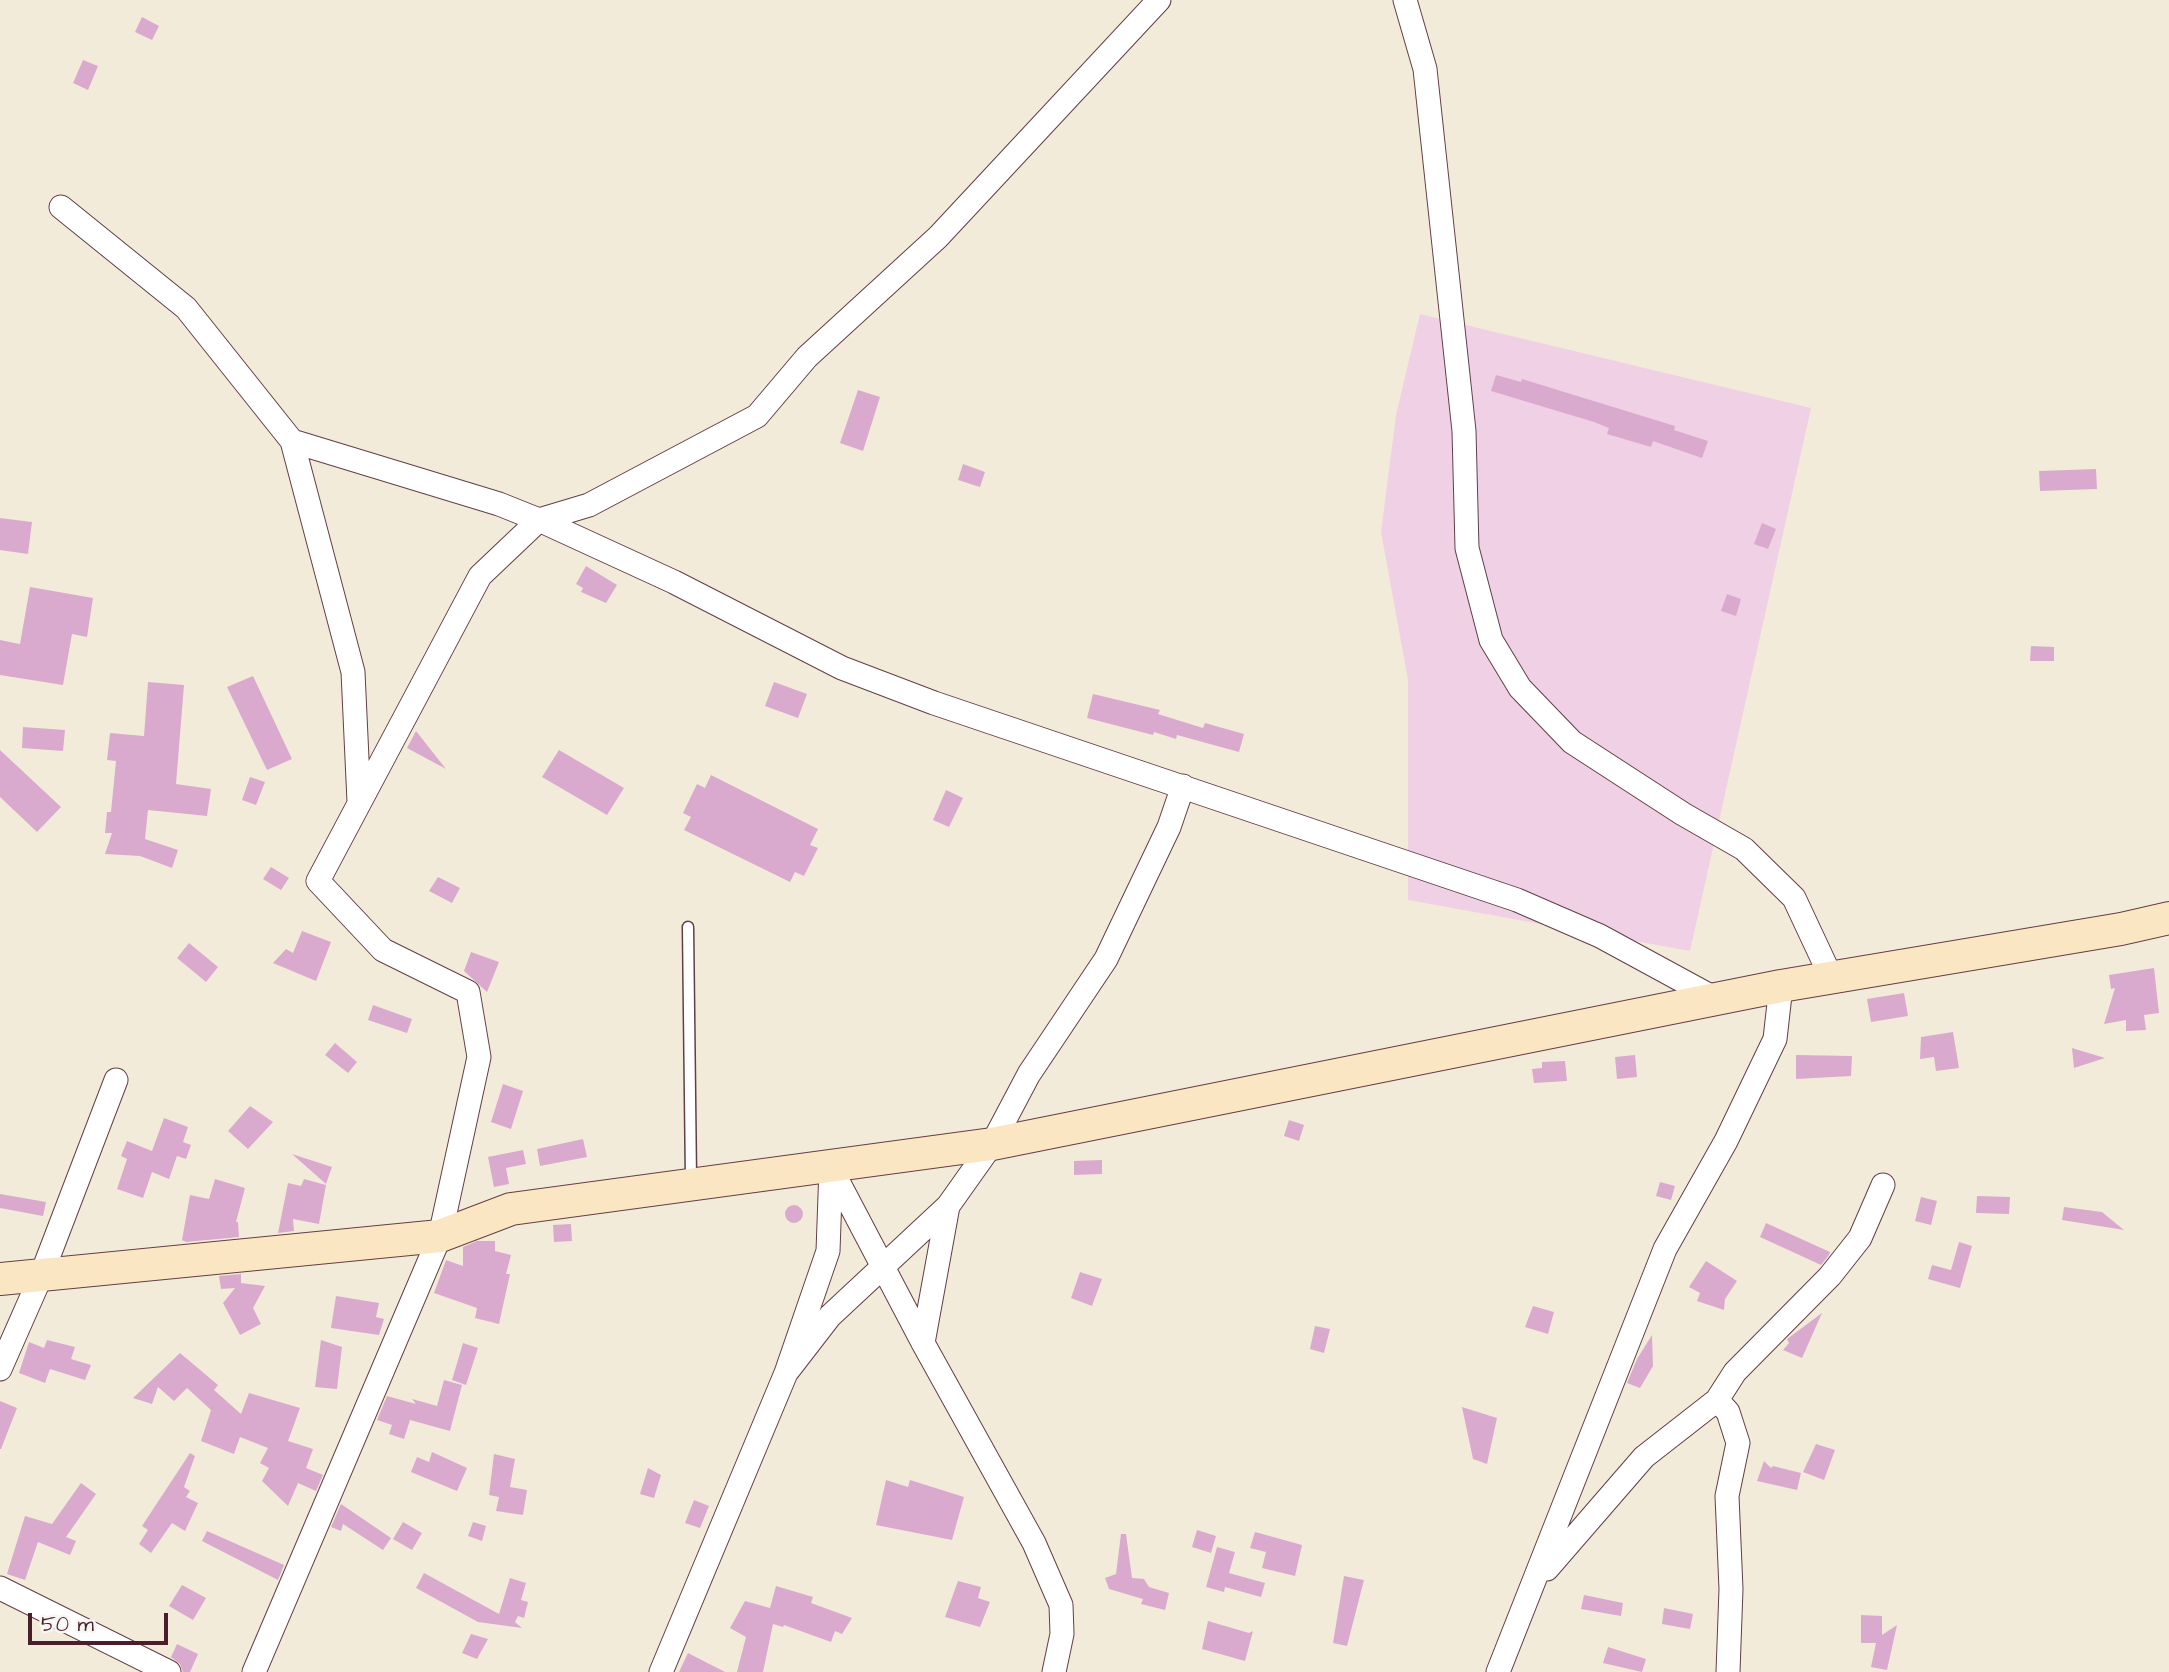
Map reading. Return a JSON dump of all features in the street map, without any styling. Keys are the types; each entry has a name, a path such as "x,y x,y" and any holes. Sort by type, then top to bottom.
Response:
{"main road":[{"path":"0,1279 440,1236 511,1209 831,1168 992,1144 1781,986 2121,929 2169,918"}],"street":[{"path":"254,1672 440,1236 479,1057 468,992 383,950 318,881 480,576 539,520 589,505 757,416 807,357 939,237 1159,0"},
{"path":"1405,0 1425,69 1464,430 1468,548 1491,640 1520,688 1572,742 1683,814 1744,849 1794,898 1831,977"},
{"path":"61,207 186,308 292,441 354,672 359,802"},
{"path":"292,441 499,505 539,520 674,582 842,668 934,703 1517,900 1600,936 1716,999"},
{"path":"786,1373 830,1316 948,1206 992,1144 1028,1074 1106,959 1169,827 1183,786"},
{"path":"1498,1672 1536,1582 1665,1249 1726,1141 1775,1039 1781,986"},
{"path":"0,1369 41,1276 116,1080"},
{"path":"831,1168 923,1343 1034,1543 1060,1605 1062,1634 1054,1672"},
{"path":"661,1672 786,1373 828,1251 831,1168"},
{"path":"1536,1582 1644,1457 1717,1400 1735,1372 1830,1276 1860,1238 1883,1185"},
{"path":"923,1343 948,1206"},
{"path":"1717,1400 1728,1412 1738,1443 1727,1496 1731,1589 1728,1672"},
{"path":"0,1588 169,1672"}],"lane":[{"path":"688,927 691,1186"}],"shaded area":[{"path":"1420,314 1811,408 1690,951 1408,900 1408,680 1381,532 1396,415"}],"building":[{"path":"142,17 159,26 152,40 135,32"},
{"path":"83,60 98,66 88,90 73,83"},
{"path":"1496,375 1521,382 1522,379 1675,426 1674,430 1708,441 1702,458 1653,441 1651,447 1607,434 1609,428 1594,422 1491,391"},
{"path":"858,390 880,397 863,451 840,443"},
{"path":"963,464 985,472 980,487 958,480"},
{"path":"2096,469 2097,489 2040,491 2039,471"},
{"path":"0,518 32,522 28,554 0,550"},
{"path":"1762,523 1776,529 1768,549 1754,544"},
{"path":"586,566 617,585 606,603 581,592 583,588 576,584"},
{"path":"30,587 93,598 87,637 72,634 63,685 0,675 0,640 20,644"},
{"path":"1727,594 1741,599 1736,616 1721,611"},
{"path":"2031,646 2054,647 2054,661 2030,661"},
{"path":"253,676 292,759 267,770 227,687"},
{"path":"148,682 184,685 176,784 211,789 207,816 148,810 145,839 178,850 172,868 140,856 105,854 112,833 105,833 107,812 111,812 116,761 107,760 110,733 144,736"},
{"path":"774,682 807,694 798,718 765,706"},
{"path":"1093,694 1160,710 1158,714 1203,728 1205,723 1244,734 1239,752 1177,735 1176,739 1154,732 1153,735 1087,718"},
{"path":"23,727 65,730 63,751 22,748"},
{"path":"416,731 446,769 407,748"},
{"path":"0,750 61,807 37,832 0,797"},
{"path":"559,750 624,788 607,815 542,777"},
{"path":"711,775 818,829 810,845 818,848 804,876 795,872 790,882 684,830 691,817 683,813 697,784 705,788"},
{"path":"250,777 265,782 256,805 242,800"},
{"path":"946,790 963,798 949,827 933,820"},
{"path":"271,867 289,878 281,890 263,879"},
{"path":"438,877 460,888 452,903 429,891"},
{"path":"302,931 331,942 316,981 273,963 286,949 293,953"},
{"path":"189,943 218,967 206,982 177,958"},
{"path":"471,952 499,962 487,992 464,971"},
{"path":"2154,968 2159,1013 2144,1015 2146,1030 2126,1031 2126,1020 2104,1024 2115,988 2111,989 2109,975"},
{"path":"1904,993 1908,1016 1871,1022 1867,999"},
{"path":"373,1005 412,1019 407,1033 368,1020"},
{"path":"1953,1032 1959,1068 1936,1071 1934,1057 1920,1059 1921,1037"},
{"path":"335,1043 357,1062 348,1073 325,1055"},
{"path":"2072,1048 2105,1058 2074,1068"},
{"path":"1635,1055 1637,1077 1617,1079 1615,1057"},
{"path":"1796,1055 1852,1056 1851,1076 1796,1079"},
{"path":"1565,1061 1567,1081 1534,1083 1532,1069 1542,1068 1542,1062"},
{"path":"503,1084 523,1091 511,1129 491,1122"},
{"path":"250,1106 273,1122 248,1149 228,1131"},
{"path":"164,1118 188,1127 183,1142 191,1145 186,1159 177,1156 169,1179 152,1172 143,1198 117,1189 127,1159 121,1156 127,1141 152,1151"},
{"path":"1289,1120 1304,1125 1299,1141 1284,1136"},
{"path":"583,1139 587,1157 540,1166 537,1149"},
{"path":"523,1150 526,1164 506,1168 509,1184 494,1187 488,1157"},
{"path":"292,1154 332,1167 326,1184"},
{"path":"1102,1160 1102,1174 1074,1175 1074,1161"},
{"path":"215,1179 245,1188 236,1222 239,1237 186,1242 182,1240 190,1195 209,1199"},
{"path":"304,1179 326,1185 319,1224 293,1219 294,1231 278,1233 288,1183 301,1186"},
{"path":"1660,1182 1675,1186 1671,1200 1656,1196"},
{"path":"0,1194 46,1202 43,1216 0,1208"},
{"path":"1977,1196 2010,1197 2009,1214 1976,1213"},
{"path":"1921,1197 1937,1201 1931,1225 1915,1221"},
{"path":"794,1205 800,1208 803,1214 800,1220 794,1223 788,1220 785,1214 788,1208"},
{"path":"2064,1207 2102,1212 2124,1230 2062,1220"},
{"path":"1766,1223 1830,1252 1829,1255 1821,1265 1760,1237"},
{"path":"571,1224 572,1241 554,1242 553,1225"},
{"path":"477,1241 495,1241 495,1251 511,1255 506,1274 510,1274 499,1324 475,1318 477,1308 434,1293 446,1260 463,1266 463,1247"},
{"path":"1959,1242 1972,1246 1960,1288 1928,1279 1932,1265 1951,1270"},
{"path":"1706,1261 1737,1281 1725,1299 1724,1310 1697,1301 1700,1293 1689,1287"},
{"path":"1080,1272 1102,1279 1092,1306 1071,1298"},
{"path":"241,1274 241,1283 265,1286 253,1308 261,1324 240,1335 223,1303 235,1288 221,1289 219,1276"},
{"path":"336,1296 379,1303 376,1317 384,1319 379,1335 331,1328"},
{"path":"1533,1306 1554,1312 1548,1334 1525,1327"},
{"path":"1822,1313 1802,1358 1783,1350 1789,1343 1787,1339"},
{"path":"1315,1326 1330,1329 1324,1353 1310,1349"},
{"path":"1652,1335 1653,1366 1640,1388 1627,1383 1637,1359"},
{"path":"47,1340 75,1347 71,1359 91,1365 85,1380 50,1369 45,1383 19,1373 29,1342 44,1348"},
{"path":"321,1340 342,1347 337,1389 315,1387"},
{"path":"463,1343 478,1348 466,1385 452,1380"},
{"path":"180,1353 218,1385 214,1390 241,1414 249,1393 300,1408 288,1441 313,1449 306,1468 323,1475 316,1491 298,1483 288,1506 262,1481 269,1468 260,1463 268,1448 240,1437 234,1454 201,1441 211,1410 187,1388 174,1401 158,1387 152,1404 133,1398"},
{"path":"444,1380 462,1385 450,1431 410,1420 404,1439 389,1434 392,1425 377,1420 387,1396 416,1404 412,1399 437,1406"},
{"path":"0,1401 17,1408 1,1449 0,1449"},
{"path":"1462,1407 1497,1418 1487,1464 1473,1459"},
{"path":"1816,1444 1835,1450 1824,1480 1803,1472"},
{"path":"432,1452 467,1468 457,1491 411,1472 417,1457 429,1462"},
{"path":"190,1453 195,1456 184,1487 190,1491 186,1497 198,1503 185,1531 172,1523 151,1553 139,1544 148,1530 142,1526"},
{"path":"494,1454 515,1459 510,1487 527,1490 523,1515 496,1511 499,1497 489,1495"},
{"path":"1764,1461 1771,1468 1773,1466 1801,1473 1797,1490 1757,1481"},
{"path":"648,1468 661,1475 654,1498 640,1494"},
{"path":"886,1480 908,1487 910,1480 964,1497 952,1540 876,1525"},
{"path":"81,1483 96,1494 66,1537 76,1541 70,1555 38,1542 25,1580 7,1574 25,1516 52,1524"},
{"path":"694,1500 709,1506 700,1528 685,1523"},
{"path":"341,1504 391,1538 383,1550 343,1524 341,1531 331,1527"},
{"path":"403,1522 422,1533 412,1550 393,1539"},
{"path":"473,1522 486,1526 482,1541 468,1536"},
{"path":"1197,1530 1216,1536 1211,1553 1192,1547"},
{"path":"207,1531 284,1565 278,1580 202,1541"},
{"path":"1255,1532 1302,1545 1295,1576 1262,1568 1266,1552 1250,1548"},
{"path":"1121,1534 1126,1534 1132,1578 1144,1579 1149,1587 1169,1593 1165,1610 1141,1604 1143,1599 1109,1589 1105,1578 1116,1574"},
{"path":"1217,1547 1235,1552 1229,1573 1265,1583 1261,1597 1225,1587 1224,1592 1206,1587"},
{"path":"424,1573 499,1614 510,1578 526,1583 521,1600 528,1602 524,1618 518,1616 515,1622 522,1628 478,1622 416,1588"},
{"path":"1344,1576 1364,1580 1347,1646 1333,1643"},
{"path":"958,1581 981,1587 978,1598 990,1602 980,1627 945,1617"},
{"path":"182,1585 206,1598 193,1620 169,1606"},
{"path":"776,1586 813,1597 811,1603 852,1618 842,1634 835,1631 831,1642 784,1625 773,1624 763,1672 737,1672 746,1637 730,1628 745,1601 770,1608"},
{"path":"1584,1595 1623,1603 1621,1616 1581,1609"},
{"path":"1664,1608 1693,1614 1690,1629 1662,1624"},
{"path":"1861,1615 1882,1616 1882,1635 1897,1625 1887,1670 1871,1667 1876,1643 1861,1643"},
{"path":"1208,1621 1249,1633 1253,1631 1245,1661 1202,1649"},
{"path":"471,1634 488,1639 477,1659 462,1653"},
{"path":"177,1644 198,1654 190,1672 183,1672 180,1664 171,1657"},
{"path":"1608,1647 1646,1659 1642,1672 1603,1663"},
{"path":"688,1653 725,1672 679,1672"}]}
